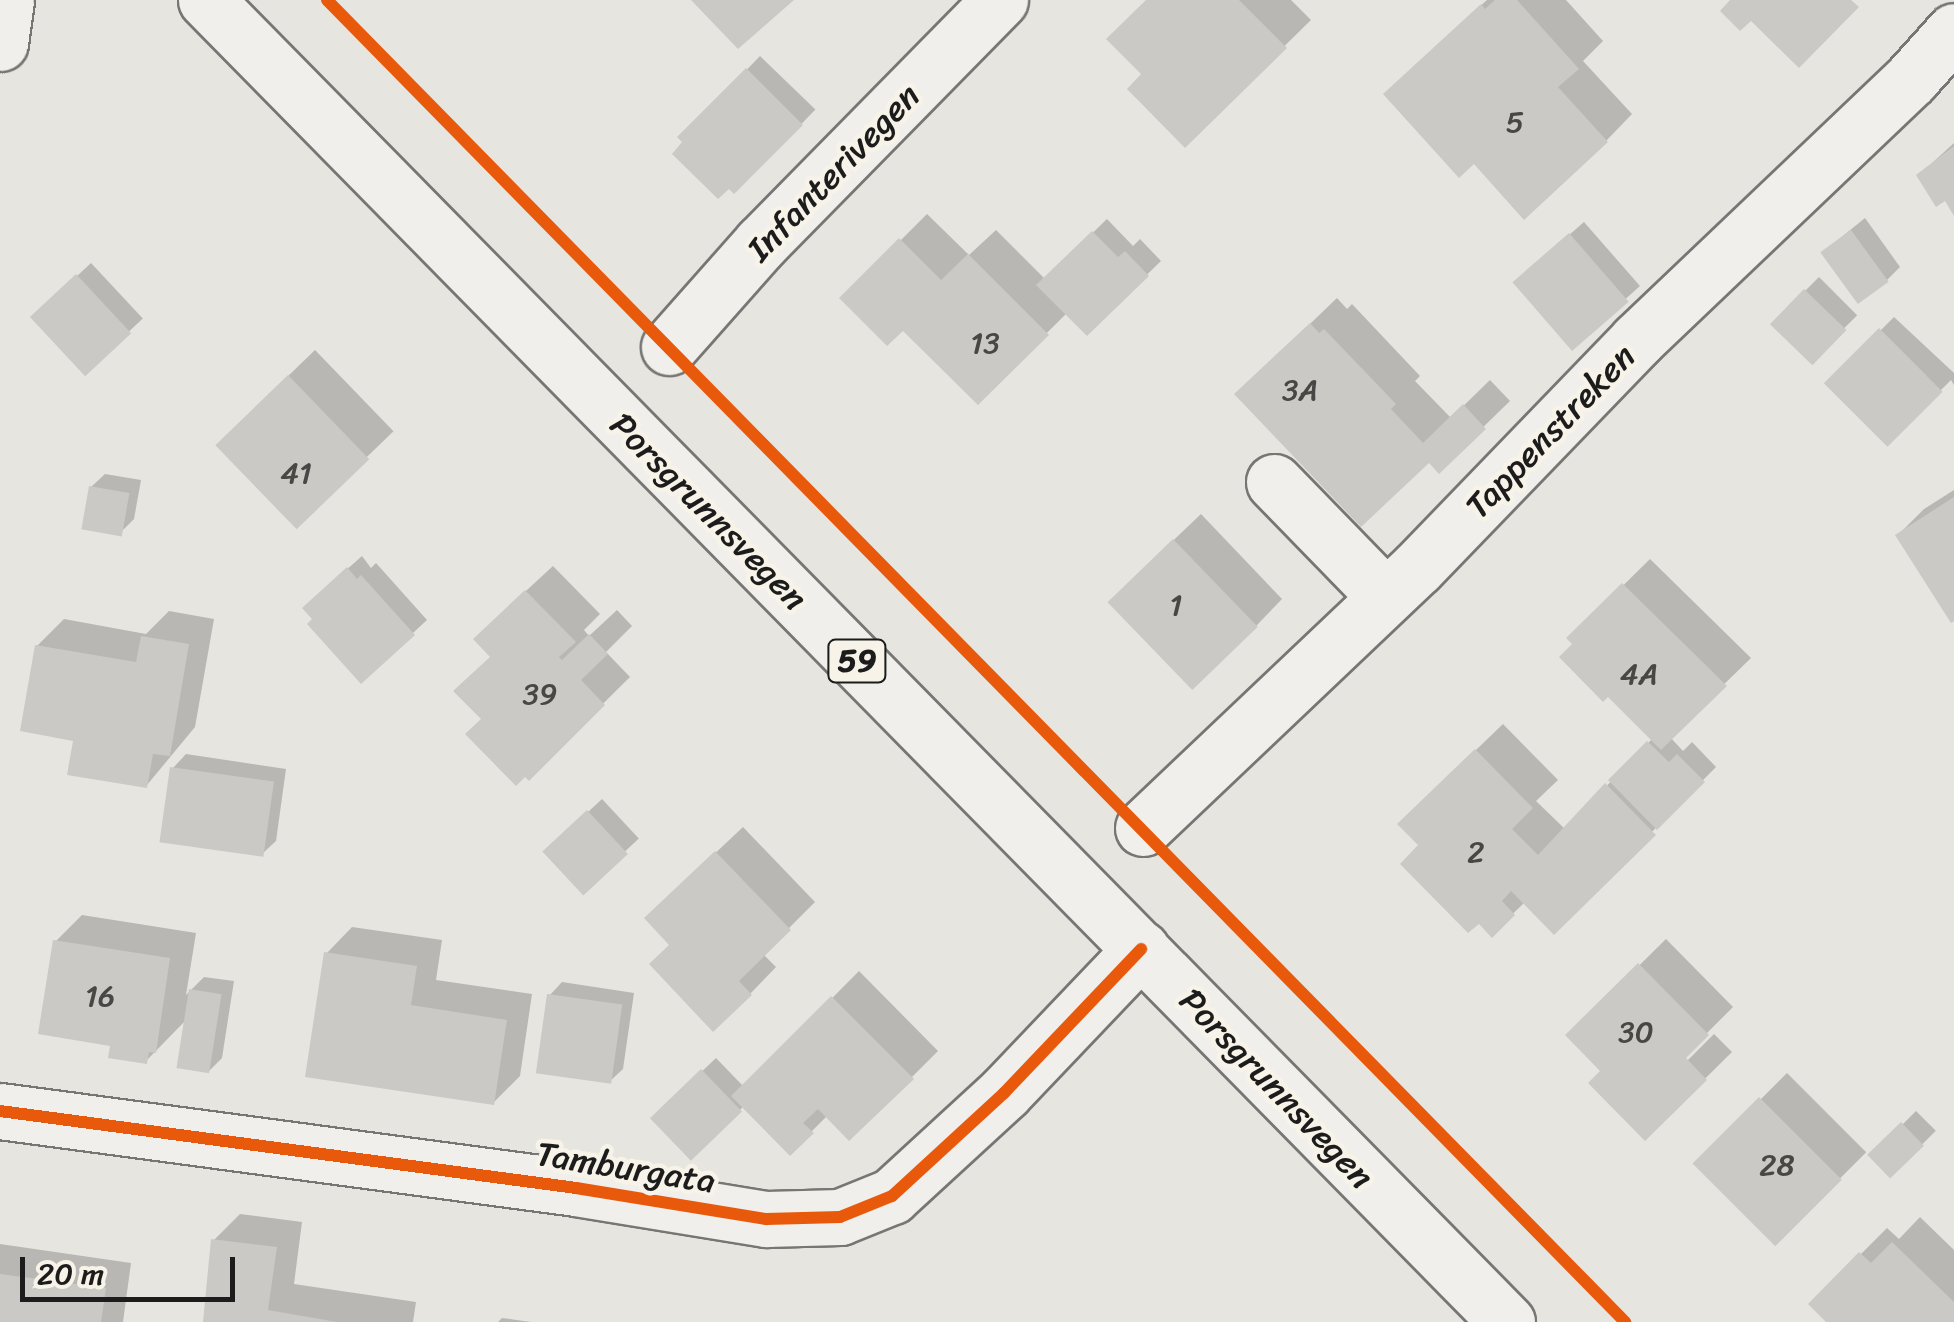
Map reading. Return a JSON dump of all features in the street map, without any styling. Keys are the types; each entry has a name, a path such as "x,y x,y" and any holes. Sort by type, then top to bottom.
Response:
{"street":[{"path":"0,43 6,0"},
{"name":"Porsgrunnsvegen","path":"206,0 1507,1322"},
{"name":"Infanterivegen","path":"669,347 761,243 1000,0"},
{"name":"Tappenstreken","path":"1143,828 1386,596 1638,340 1911,79 1954,30"},
{"path":"1274,482 1386,596"},
{"name":"Tamburgata","path":"0,1111 576,1188 766,1220 840,1217 892,1196 1004,1093 1141,949"}],"building":[{"path":"691,0 794,0 738,49"},
{"path":"1146,0 1239,0 1287,48 1185,148 1127,89 1141,74 1106,39"},
{"path":"1495,0 1517,0 1579,69 1558,87 1608,142 1524,220 1474,164 1459,178 1383,94 1481,4 1485,9"},
{"path":"1730,0 1851,0 1859,7 1799,68 1751,21 1740,31 1720,11"},
{"path":"746,68 803,125 734,194 729,189 718,199 672,154 682,142 677,137"},
{"path":"1954,146 1954,216 1945,201 1936,207 1916,175"},
{"path":"1851,230 1889,282 1858,304 1820,252"},
{"path":"1092,231 1118,257 1125,251 1149,276 1087,336 1036,285"},
{"path":"1569,233 1629,302 1572,351 1512,282"},
{"path":"899,238 941,280 968,254 1049,335 978,405 903,331 887,346 839,298"},
{"path":"76,274 131,333 85,376 30,317"},
{"path":"1804,289 1846,330 1812,365 1770,324"},
{"path":"1310,323 1319,333 1324,329 1396,404 1391,409 1423,443 1463,404 1486,429 1439,474 1429,463 1361,527 1234,394"},
{"path":"1879,328 1943,392 1887,447 1824,383"},
{"path":"288,375 369,459 297,529 215,445"},
{"path":"89,486 129,493 122,536 81,529"},
{"path":"1954,497 1954,621 1951,623 1895,535"},
{"path":"1173,539 1258,627 1192,690 1108,602"},
{"path":"347,567 357,579 361,575 415,635 361,684 307,624 312,619 302,608"},
{"path":"1622,583 1727,686 1661,750 1608,697 1603,702 1559,657 1572,644 1566,638"},
{"path":"525,590 576,642 559,657 562,660 589,634 608,654 581,680 605,705 529,781 525,777 516,786 465,734 481,719 453,691 490,657 473,639"},
{"path":"141,636 189,644 170,756 153,754 147,788 67,775 73,741 20,731 35,645 136,662"},
{"path":"1647,741 1669,762 1677,754 1705,782 1657,830 1608,780"},
{"path":"1475,749 1533,808 1512,829 1538,855 1605,783 1656,835 1554,935 1511,891 1502,901 1515,915 1492,938 1479,924 1468,933 1400,864 1418,845 1397,824"},
{"path":"170,767 274,782 263,857 159,842"},
{"path":"587,810 628,854 583,895 542,852"},
{"path":"715,851 791,930 739,981 752,995 713,1032 649,964 669,945 644,918"},
{"path":"53,940 170,958 156,1053 149,1052 147,1064 108,1058 110,1046 38,1034"},
{"path":"324,952 417,966 411,1005 507,1020 494,1105 305,1077"},
{"path":"1638,963 1709,1035 1686,1058 1707,1080 1645,1141 1588,1083 1600,1071 1565,1035"},
{"path":"189,989 222,994 209,1073 176,1068"},
{"path":"547,994 622,1005 611,1084 536,1073"},
{"path":"831,996 914,1079 849,1141 818,1109 803,1123 814,1133 790,1156 731,1096"},
{"path":"701,1069 742,1111 691,1161 650,1118"},
{"path":"1759,1097 1842,1180 1775,1246 1693,1163"},
{"path":"1901,1122 1924,1146 1890,1178 1867,1155"},
{"path":"211,1239 277,1247 268,1310 337,1322 203,1322"},
{"path":"1892,1242 1954,1302 1954,1322 1826,1322 1808,1304 1859,1252 1871,1263"},
{"path":"0,1274 106,1288 101,1322 0,1322"}],"cycle path":[{"path":"327,0 1625,1322"},
{"path":"0,1111 576,1188 766,1219 840,1217 892,1196 1004,1093 1141,949"}]}
